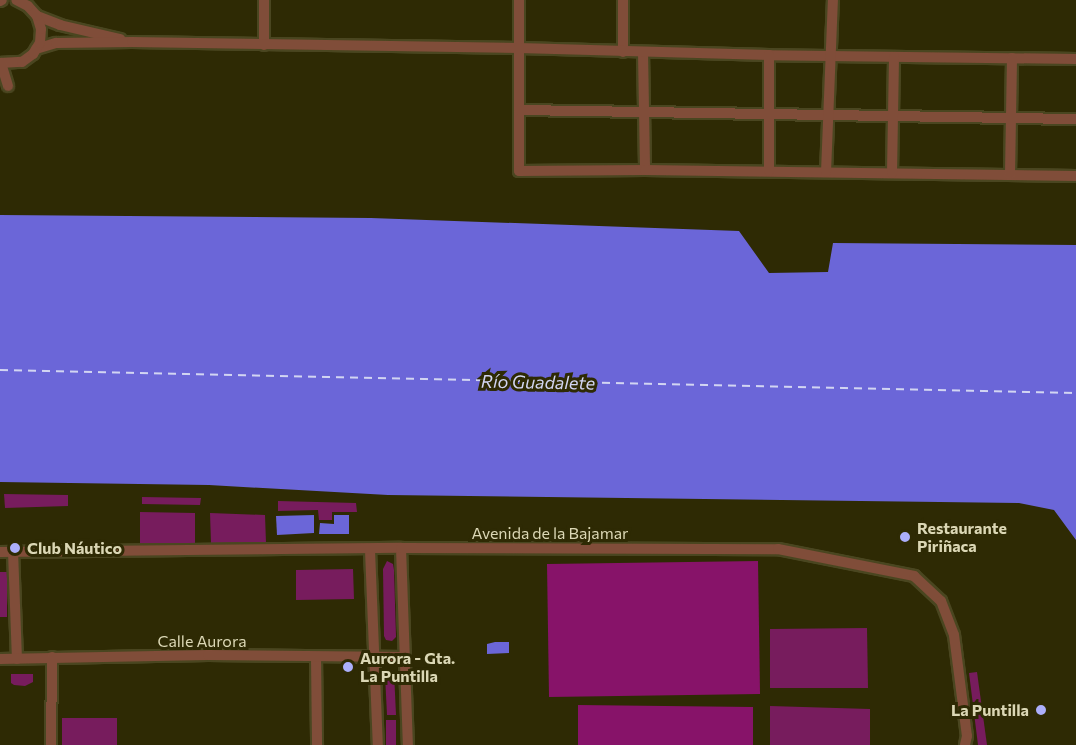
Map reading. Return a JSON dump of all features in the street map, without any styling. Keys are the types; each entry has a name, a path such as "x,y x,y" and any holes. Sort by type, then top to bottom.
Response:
{"street":[{"path":"16,0 28,6 37,16 41,29 36,49"},
{"path":"264,0 264,45"},
{"path":"519,0 519,171 769,171 1076,176"},
{"path":"622,52 623,0"},
{"path":"826,172 833,0"},
{"path":"37,16 60,25 132,42"},
{"path":"16,63 8,86 0,63 22,62 36,49 57,43 132,42 519,48 769,55 1076,59"},
{"path":"644,52 645,170"},
{"path":"769,55 769,171"},
{"path":"892,173 894,57"},
{"path":"1010,174 1012,58"},
{"path":"519,110 1076,119"},
{"path":"402,548 408,745"},
{"name":"Avenida de la Bajamar","path":"0,552 402,548 778,549 914,576 941,601 954,635 967,736 965,745"},
{"path":"370,550 378,745"},
{"path":"13,551 17,659"},
{"path":"51,657 51,745"},
{"path":"316,657 317,745"},
{"name":"Calle Aurora","path":"0,659 405,657"}],"shaded area":[{"path":"4,494 68,495 68,506 5,508"},
{"path":"142,497 201,498 200,505 142,504"},
{"path":"278,501 356,503 357,512 332,512 332,520 319,520 318,510 278,511"},
{"path":"140,512 195,513 195,544 140,545"},
{"path":"210,513 265,515 266,543 211,543"},
{"path":"387,561 393,564 394,570 396,637 392,641 386,640 384,636 383,569"},
{"path":"758,561 760,694 549,697 547,564"},
{"path":"353,569 354,599 296,600 296,570"},
{"path":"0,572 7,572 7,617 0,617"},
{"path":"867,628 868,688 770,688 770,629"},
{"path":"390,669 394,672 396,715 387,715 385,675"},
{"path":"977,672 987,745 978,745 969,673"},
{"path":"11,674 33,674 33,682 25,686 14,685 11,683"},
{"path":"578,705 753,707 753,745 578,745"},
{"path":"770,706 870,709 870,745 770,745"},
{"path":"62,718 117,718 117,745 62,745"},
{"path":"386,720 396,720 396,745 386,745"}],"water":[{"name":"Río Guadalete","path":"0,215 371,218 739,231 769,273 828,272 833,243 1076,245 1076,540 1054,510 1019,503 388,495 209,485 0,482"},
{"path":"314,515 314,533 277,535 276,516"},
{"path":"334,515 349,515 349,534 319,534 320,523 334,524"},
{"path":"509,642 509,653 487,654 487,644"}],"ferry route":[{"path":"0,370 1076,393"}],"place":[{"name":"Restaurante Piriñaca","path":"905,537"},
{"name":"Club Náutico","path":"15,548"},
{"name":"Aurora - Gta. La Puntilla","path":"348,667"},
{"name":"La Puntilla","path":"1041,710"}]}
